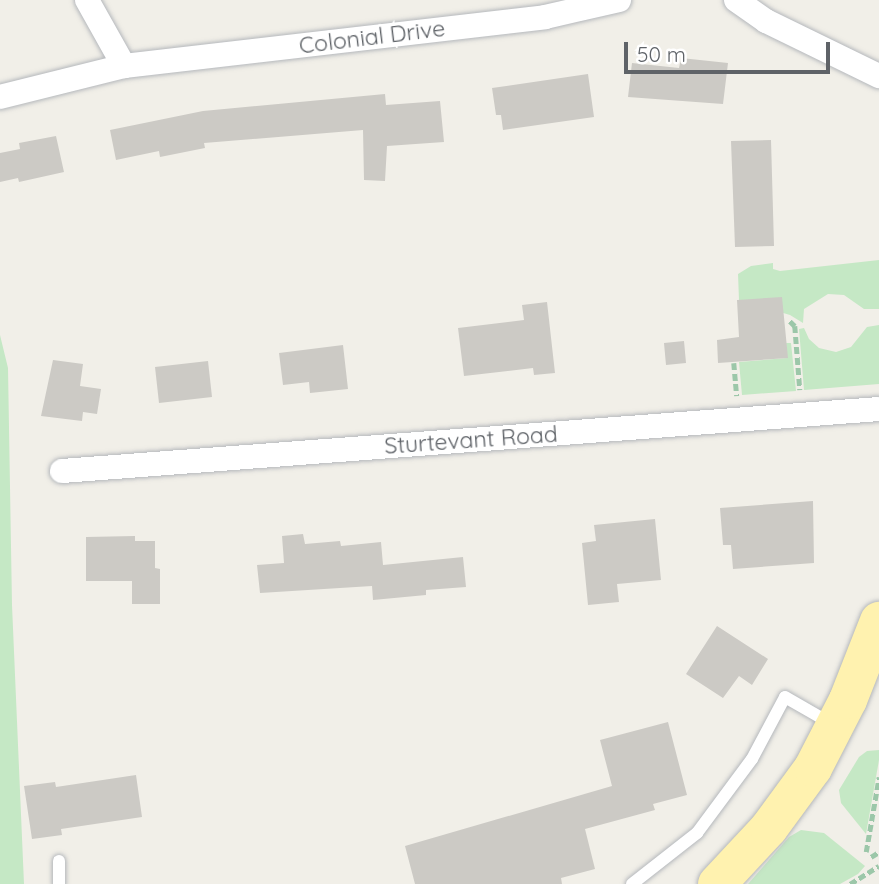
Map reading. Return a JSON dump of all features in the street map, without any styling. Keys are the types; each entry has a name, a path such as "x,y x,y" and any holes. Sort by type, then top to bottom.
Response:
{"main road":[{"path":"718,884 769,828 813,768 835,726 879,621"}],"street":[{"path":"87,0 124,66"},
{"name":"Colonial Drive","path":"0,97 124,66 545,17 619,0"},
{"path":"736,0 766,21 879,76"},
{"name":"Sturtevant Road","path":"62,471 879,409"}],"lane":[{"path":"632,884 697,833 752,759 785,697 835,726"},
{"path":"59,861 59,884"}],"path":[{"path":"790,321 795,326 800,394"},
{"path":"734,363 737,400"},
{"path":"866,852 879,777"},
{"path":"871,857 879,852"},
{"path":"850,884 879,866"}],"green space":[{"path":"879,260 879,309 864,309 844,295 828,294 804,309 803,323 790,315 739,300 738,274 751,266 773,263 773,269 780,271"},
{"path":"879,325 879,384 804,390 799,329 804,328 809,339 819,348 836,352 851,347 867,327"},
{"path":"0,335 8,368 12,605 24,884 0,884"},
{"path":"786,343 791,343 796,391 742,395 739,362 787,358"},
{"path":"879,750 866,834 841,803 839,790 859,757 867,751"},
{"path":"801,830 824,833 865,866 858,874 840,884 748,884 789,837"}],"building":[{"path":"681,58 728,63 723,104 628,97 632,63 679,68"},
{"path":"588,74 594,117 503,130 501,115 496,115 492,88"},
{"path":"385,94 386,105 440,101 444,142 387,146 385,181 364,180 363,130 204,143 205,148 160,157 159,151 116,160 110,130 203,111"},
{"path":"56,136 64,172 19,182 18,178 0,182 0,153 20,149 19,143"},
{"path":"771,140 774,246 735,247 731,141"},
{"path":"782,297 788,358 718,363 717,340 739,337 737,300"},
{"path":"547,302 555,373 534,375 533,368 464,376 458,328 524,320 522,305"},
{"path":"684,341 686,363 666,365 664,343"},
{"path":"343,345 348,389 310,393 309,382 283,385 279,353"},
{"path":"53,360 83,364 80,386 101,389 97,414 83,412 82,421 41,416"},
{"path":"208,361 212,397 159,403 155,367"},
{"path":"813,501 814,563 733,569 731,545 723,545 720,508"},
{"path":"655,519 661,580 617,584 619,602 588,605 582,543 596,541 594,525"},
{"path":"303,534 305,544 340,541 341,546 381,542 383,565 463,557 466,587 426,590 426,595 373,600 372,586 260,593 257,565 284,563 282,536"},
{"path":"135,536 135,541 155,541 155,568 160,569 160,604 132,604 132,581 86,581 86,537"},
{"path":"717,626 768,659 752,685 739,676 723,698 686,674"},
{"path":"668,722 687,795 653,804 655,810 585,829 595,869 561,878 562,884 415,884 405,846 612,786 600,740"},
{"path":"136,775 142,817 61,829 62,835 32,839 24,786 55,782 56,787"}]}
